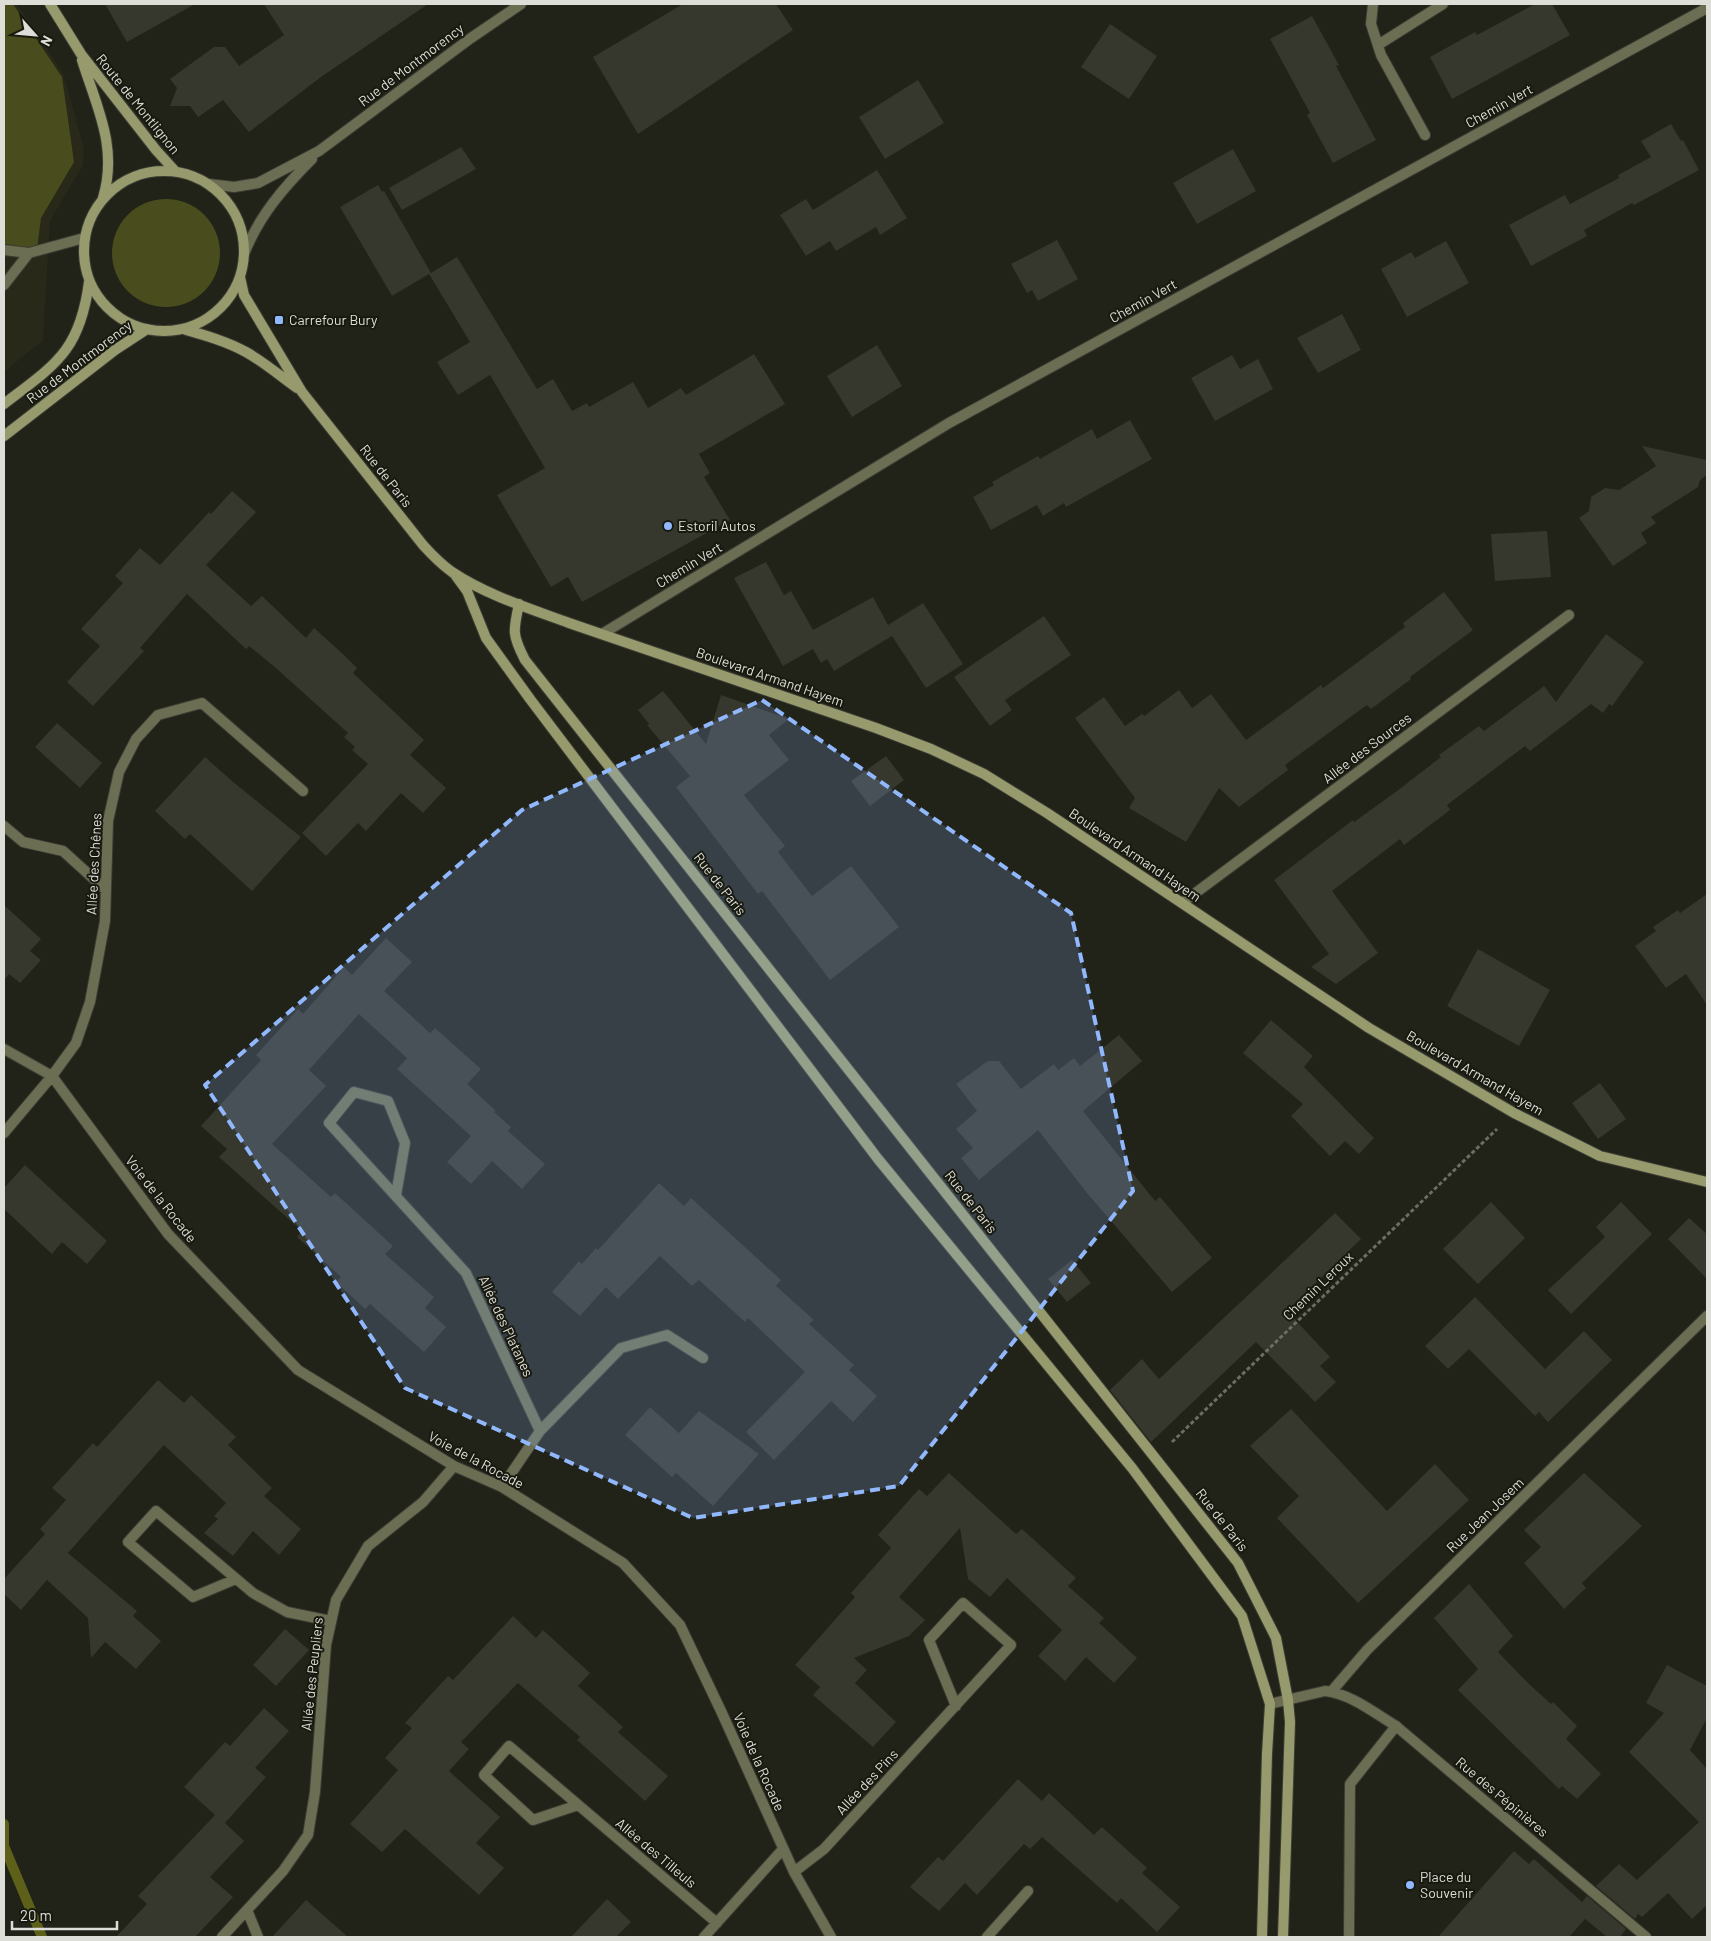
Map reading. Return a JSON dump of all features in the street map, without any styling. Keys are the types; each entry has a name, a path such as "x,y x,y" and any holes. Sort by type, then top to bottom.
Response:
{"main road":[{"name":"Route de Montlignon","path":"50,4 81,54 156,150 175,171"},
{"name":"Route de Montlignon","path":"81,54 108,140 108,180 103,198"},
{"path":"155,170 175,171 198,178 209,184 223,196 233,211 242,232 244,254 240,277 231,294 218,310 202,321 183,328 159,331 147,329 128,323 112,313 99,299 89,282 84,260 84,238 90,217 103,198 118,184 136,175 155,170"},
{"name":"Rue de Paris","path":"240,277 244,296 302,392 423,545 441,564 496,595 519,604 513,629 517,646 525,660 1238,1563 1276,1638 1288,1700 1290,1722 1283,1937"},
{"path":"4,404 56,363 65,353 81,323 89,282"},
{"name":"Rue de Paris","path":"183,328 219,340 245,352 266,364 302,392"},
{"name":"Rue de Montmorency","path":"4,436 115,350 147,329"},
{"name":"Rue de Paris","path":"454,573 467,591 486,638 530,699 872,1152 1132,1468 1242,1616 1270,1704 1262,1937"},
{"name":"Boulevard Armand Hayem","path":"519,604 876,728 931,749 984,774 1047,812 1369,1028 1514,1113 1600,1156 1707,1182"}],"street":[{"name":"Rue de Montmorency","path":"244,254 251,237 271,204 284,187 319,151 520,4"},
{"path":"1373,4 1370,24 1381,55 1426,135"},
{"path":"1378,45 1443,4"},
{"name":"Chemin Vert","path":"602,634 949,423 1707,8"},
{"name":"Rue de Montmorency","path":"209,184 234,187 258,182 319,151"},
{"path":"4,250 29,254 84,238"},
{"path":"4,285 29,254"},
{"name":"Allée des Sources","path":"1182,903 1569,615"},
{"name":"Allée des Chênes","path":"4,1133 52,1076 76,1043 90,1002 105,922 108,821 119,772 136,739 158,715 202,703 304,791"},
{"path":"4,826 23,842 63,851 106,890"},
{"name":"Voie de la Rocade","path":"4,1048 52,1076 168,1234 298,1370 454,1466 502,1487 623,1563 680,1625 794,1872 831,1937"},
{"name":"Allée des Platanes","path":"396,1195 405,1143 402,1134 388,1102 354,1092 329,1123 466,1273 540,1431"},
{"name":"Rue Jean Josem","path":"1331,1692 1367,1650 1707,1316"},
{"path":"502,1487 540,1431 620,1348 667,1335 703,1358"},
{"name":"Allée des Peupliers","path":"222,1937 283,1871 308,1835 315,1792 326,1645 336,1600 368,1546 423,1502 454,1466"},
{"path":"236,1579 192,1597 128,1542 156,1511 253,1593 287,1612 331,1622"},
{"name":"Allée des Pins","path":"794,1872 824,1849 956,1706 1011,1645 963,1603 929,1640 956,1706"},
{"path":"1270,1704 1324,1691 1331,1692"},
{"name":"Rue des Pépinières","path":"1331,1692 1350,1698 1396,1726 1646,1937"},
{"path":"1349,1937 1350,1784 1396,1726"},
{"name":"Allée des Tilleuls","path":"578,1805 533,1820 484,1775 509,1746 717,1922"},
{"path":"704,1937 783,1849"},
{"path":"987,1937 1028,1891"},
{"path":"247,1910 258,1937"}],"path":[{"name":"Chemin Leroux","path":"1155,1458 1514,1113"}],"highlighted area":[{"path":"762,700 1071,913 1133,1191 899,1486 693,1518 405,1388 205,1085 522,810"}],"shaded area":[{"path":"4,4 17,4 64,75 84,149 83,165 50,221 43,340 4,372"}],"green space":[{"path":"4,4 13,4 62,77 74,162 41,218 37,249 4,244"},
{"path":"166,199 187,203 204,215 216,232 220,253 216,274 204,291 187,303 166,307 145,303 128,291 116,274 112,253 116,232 128,215 145,203"}],"building":[{"path":"105,4 195,4 127,42"},
{"path":"264,4 428,4 321,77 249,132 223,100 198,117 190,106 170,106 177,88 170,79 214,47 225,47 239,66 284,35"},
{"path":"683,4 776,4 793,30 638,134 593,57"},
{"path":"1535,4 1552,4 1570,35 1452,99 1430,57 1475,32 1477,35"},
{"path":"1312,16 1339,65 1336,66 1376,140 1333,163 1307,115 1310,113 1270,39"},
{"path":"1110,24 1157,56 1129,99 1081,67"},
{"path":"918,80 944,123 885,159 859,117"},
{"path":"1671,124 1681,141 1683,140 1699,170 1634,205 1632,203 1584,230 1587,236 1531,266 1509,225 1565,195 1570,204 1619,178 1618,175 1651,157 1641,141"},
{"path":"461,147 476,169 402,210 389,188"},
{"path":"1233,149 1256,191 1197,224 1173,183"},
{"path":"877,170 907,218 880,235 876,227 836,251 830,241 806,256 780,215 806,199 813,210"},
{"path":"378,185 382,192 384,191 431,273 457,257 537,389 553,379 572,411 587,403 589,407 633,382 648,408 681,388 686,395 754,354 785,404 699,454 710,473 704,477 730,520 582,602 568,577 551,587 497,495 545,468 490,375 458,395 437,362 470,342 429,274 392,296 340,207"},
{"path":"1057,240 1078,279 1038,301 1032,290 1027,293 1011,264"},
{"path":"1446,241 1469,283 1407,317 1381,269 1411,252 1415,258"},
{"path":"1342,314 1361,350 1318,373 1297,338"},
{"path":"877,345 902,386 852,417 827,376"},
{"path":"1232,355 1240,369 1258,359 1273,389 1215,421 1191,378"},
{"path":"1130,420 1152,459 1066,507 1064,503 1043,516 1037,505 991,530 973,497 994,485 992,482 1038,456 1040,459 1092,429 1097,439"},
{"path":"1642,446 1707,460 1707,475 1700,480 1698,487 1651,517 1656,523 1641,533 1647,543 1613,566 1579,518 1589,511 1591,497 1605,488 1619,490 1656,466"},
{"path":"232,491 256,512 206,565 251,606 262,596 306,638 314,628 343,654 357,668 353,673 424,740 410,755 446,788 423,813 401,793 366,831 358,823 326,856 302,833 368,764 352,750 355,747 344,737 348,733 277,669 249,646 246,649 187,594 140,648 144,651 93,706 67,682 100,646 81,629 123,583 115,576 140,548 160,565 209,512 211,514"},
{"path":"1547,531 1551,577 1495,581 1491,534"},
{"path":"766,562 784,595 791,591 813,630 873,597 888,625 923,603 963,664 926,688 892,636 834,671 827,659 821,663 813,649 783,666 734,578"},
{"path":"1444,592 1473,630 1371,709 1367,705 1285,765 1288,770 1239,807 1219,788 1186,842 1129,808 1135,798 1075,718 1104,697 1125,726 1142,714 1144,716 1179,690 1192,708 1211,694 1246,740 1321,685 1323,688 1405,627 1403,623"},
{"path":"1044,616 1071,655 1005,700 1012,710 990,726 954,677"},
{"path":"1606,634 1644,662 1612,706 1609,704 1603,713 1591,704 1530,751 1525,746 1447,805 1450,810 1404,845 1400,839 1332,891 1378,953 1336,984 1311,967 1329,954 1274,880 1353,820 1354,822 1397,791 1441,757 1439,755 1479,726 1484,731 1544,686 1556,702"},
{"path":"663,691 706,744 721,695 789,719 769,735 789,760 744,795 785,846 778,852 812,896 851,866 899,927 830,980 762,891 758,894 676,787 690,776 647,725 649,724 638,710"},
{"path":"57,723 102,763 80,788 35,747"},
{"path":"886,756 904,780 870,806 851,781"},
{"path":"205,757 301,837 252,891 190,834 185,839 155,811"},
{"path":"1707,894 1707,1005 1686,974 1666,988 1635,946 1656,931 1653,927 1678,910 1680,913"},
{"path":"4,905 41,939 30,951 41,960 20,983 9,974 4,980"},
{"path":"386,938 412,962 384,991 430,1033 435,1028 481,1069 467,1084 511,1127 508,1131 545,1164 522,1189 492,1161 471,1184 447,1162 471,1136 397,1069 407,1058 359,1014 309,1070 326,1086 272,1144 331,1197 335,1193 393,1246 385,1254 434,1297 425,1308 446,1327 424,1352 370,1304 365,1309 336,1282 341,1277 297,1237 302,1231 219,1157 227,1149 201,1126 261,1060 256,1055 298,1009 303,1014 344,967 352,975"},
{"path":"1478,949 1550,990 1519,1046 1447,1006"},
{"path":"1271,1020 1313,1056 1304,1067 1374,1138 1359,1154 1345,1141 1330,1156 1291,1116 1303,1104 1243,1053"},
{"path":"1119,1035 1142,1061 1083,1111 1155,1201 1160,1197 1212,1258 1172,1292 1087,1193 1038,1130 979,1180 961,1158 973,1148 956,1129 977,1111 956,1084 988,1061 999,1061 1021,1089 1054,1064 1058,1070 1074,1058 1080,1066"},
{"path":"1600,1083 1626,1119 1598,1139 1572,1103"},
{"path":"25,1165 107,1241 87,1264 62,1242 52,1254 4,1209 4,1188"},
{"path":"659,1183 684,1206 691,1198 781,1280 776,1286 814,1320 809,1324 854,1365 849,1370 877,1396 853,1422 831,1401 774,1460 746,1432 805,1372 748,1318 745,1322 699,1280 692,1286 660,1256 618,1299 606,1287 580,1316 552,1292 579,1261 582,1264 596,1248 598,1250"},
{"path":"1491,1202 1525,1238 1478,1284 1443,1249"},
{"path":"1621,1202 1652,1234 1571,1314 1548,1290 1605,1237 1596,1227"},
{"path":"1335,1213 1361,1239 1287,1311 1330,1357 1320,1366 1336,1382 1315,1402 1256,1342 1151,1442 1110,1390 1142,1359 1159,1379"},
{"path":"1689,1218 1707,1234 1707,1279 1668,1239"},
{"path":"1072,1260 1091,1283 1067,1302 1048,1279"},
{"path":"1475,1297 1545,1369 1584,1331 1612,1360 1548,1422 1539,1412 1535,1416 1469,1349 1448,1369 1425,1346"},
{"path":"158,1380 184,1403 191,1395 236,1437 228,1445 272,1488 264,1496 301,1529 279,1555 253,1531 233,1556 204,1533 218,1519 214,1516 226,1503 164,1445 68,1553 137,1611 133,1616 161,1641 136,1669 105,1642 91,1658 88,1618 47,1580 21,1610 4,1594 4,1579 45,1534 40,1529 66,1500 52,1488 93,1443 97,1447"},
{"path":"650,1407 679,1433 699,1411 759,1454 713,1506 676,1473 672,1477 625,1435"},
{"path":"1291,1409 1387,1511 1435,1464 1469,1500 1358,1603 1277,1518 1299,1496 1250,1446"},
{"path":"949,1473 1016,1534 1022,1529 1076,1578 1068,1586 1104,1618 1099,1623 1137,1658 1114,1683 1086,1657 1065,1681 1038,1656 1062,1630 1007,1578 990,1597 968,1579 960,1528 899,1597 925,1620 909,1636 854,1658 867,1670 855,1683 896,1722 873,1747 813,1695 820,1687 795,1665 855,1597 851,1593 891,1548 878,1535 919,1489 927,1496"},
{"path":"1584,1473 1642,1526 1582,1583 1586,1588 1564,1609 1524,1563 1541,1547 1524,1530"},
{"path":"1469,1584 1513,1636 1498,1652 1529,1684 1551,1704 1553,1702 1577,1726 1566,1739 1601,1774 1577,1799 1562,1786 1559,1789 1458,1690 1478,1669 1434,1618"},
{"path":"513,1616 536,1638 543,1630 590,1673 578,1686 623,1727 618,1732 668,1776 645,1801 577,1740 580,1737 518,1683 461,1742 469,1749 449,1771 500,1817 476,1843 504,1868 479,1895 405,1829 382,1852 350,1824 398,1770 385,1758 412,1728 405,1723 448,1676 453,1680"},
{"path":"285,1629 309,1650 276,1686 253,1665"},
{"path":"1667,1665 1707,1686 1707,1718 1690,1750 1707,1769 1707,1905 1692,1919 1668,1893 1642,1917 1638,1914 1635,1919 1596,1886 1619,1864 1637,1880 1699,1822 1629,1752 1664,1713 1646,1703"},
{"path":"264,1708 289,1731 255,1768 266,1777 225,1823 244,1841 210,1877 233,1897 195,1937 116,1937 147,1904 138,1896 215,1815 184,1787 225,1742 230,1746"},
{"path":"1018,1779 1042,1801 1049,1793 1094,1835 1102,1827 1147,1868 1142,1873 1180,1907 1157,1932 1121,1898 1117,1903 1042,1837 1030,1849 1024,1844 977,1895 965,1883 939,1911 910,1887 938,1857 943,1861"},
{"path":"1514,1851 1529,1864 1534,1859 1582,1902 1587,1896 1626,1929 1620,1937 1607,1937 1585,1919 1569,1937 1438,1937"},
{"path":"607,1899 631,1922 616,1937 571,1937"},
{"path":"306,1900 348,1937 272,1937"}],"waterway":[{"path":"4,1824 4,1846 42,1937"}],"place":[{"name":"Carrefour Bury","path":"279,320"},
{"name":"Estoril Autos","path":"668,526"},
{"name":"Place du Souvenir","path":"1410,1885"}]}
